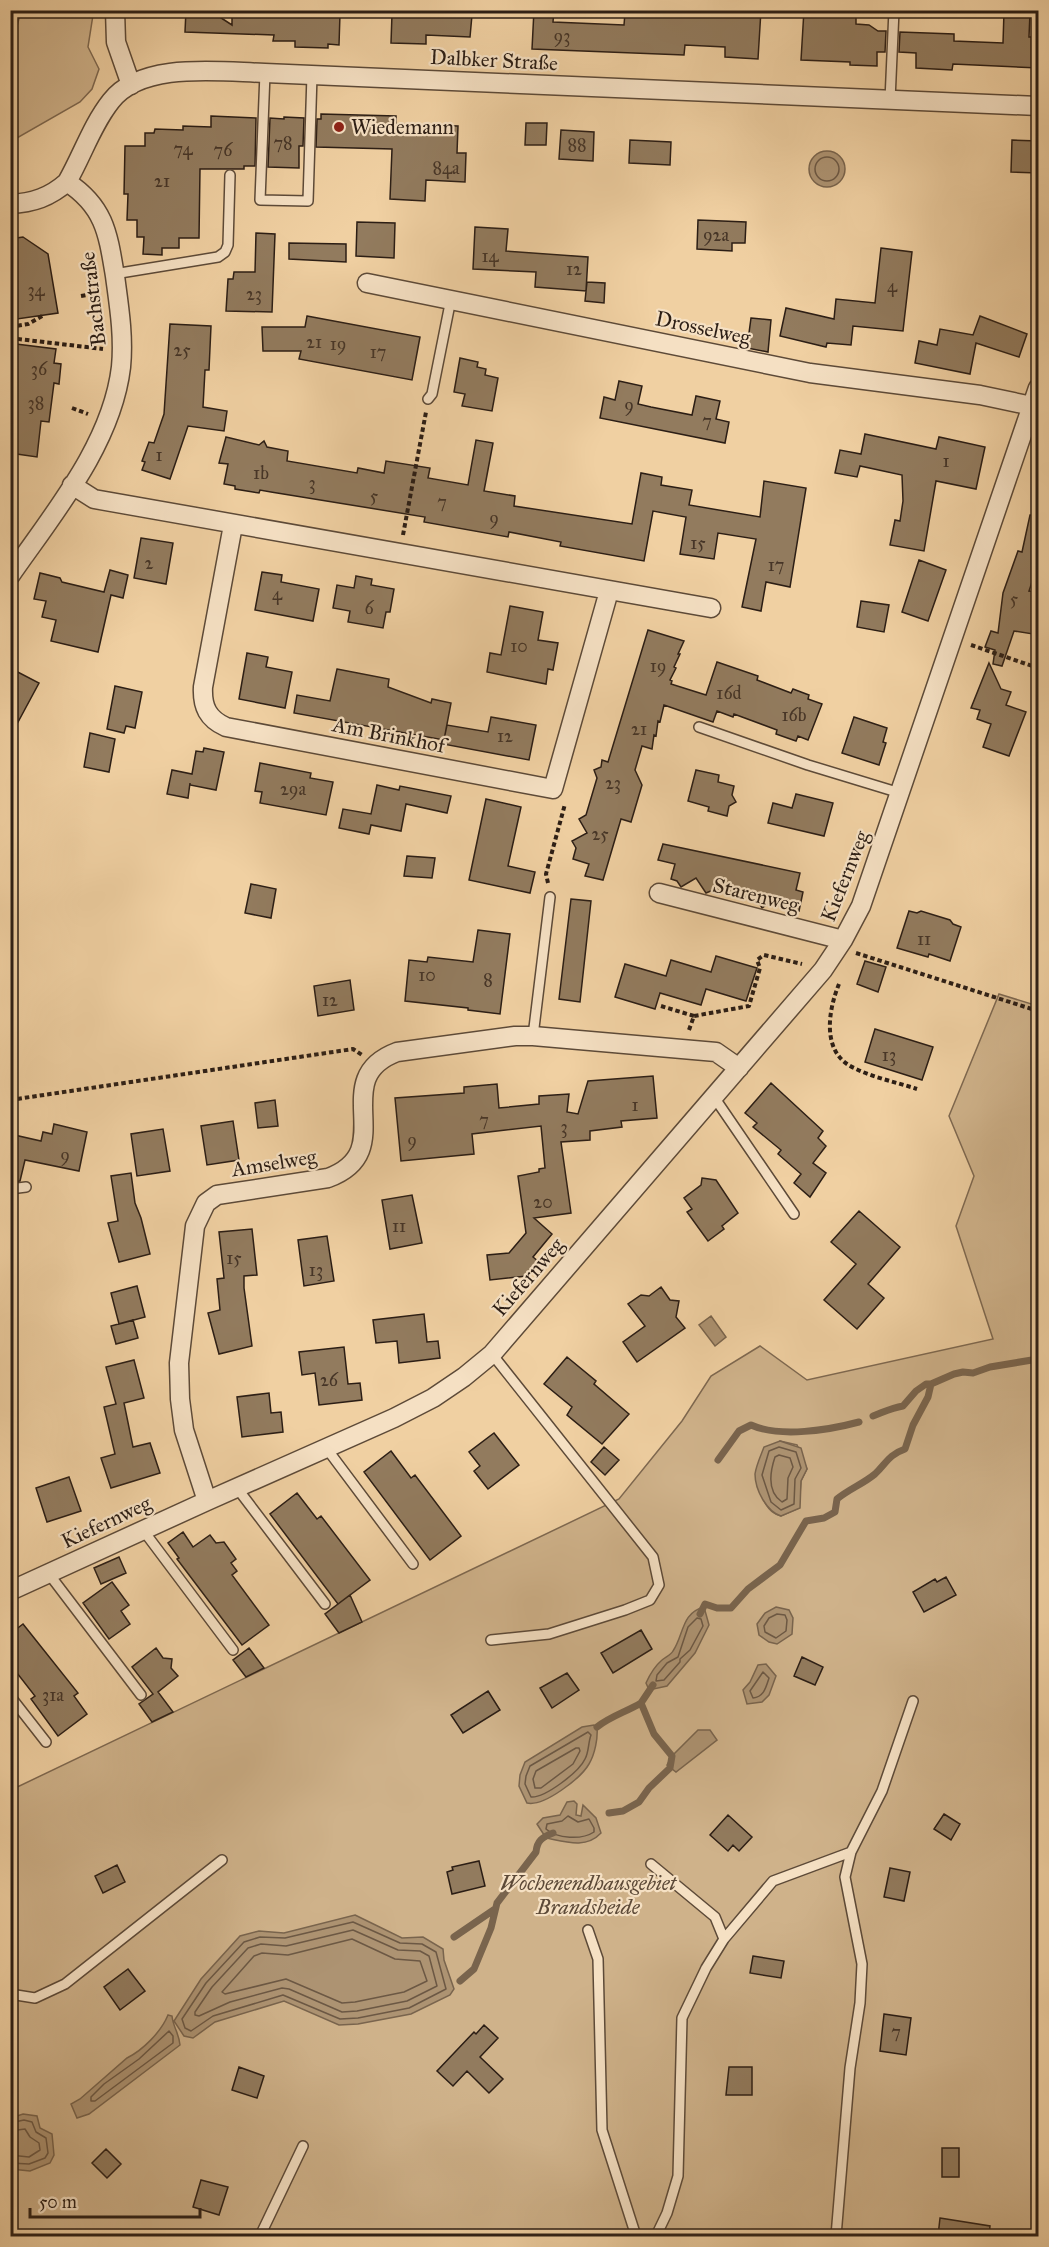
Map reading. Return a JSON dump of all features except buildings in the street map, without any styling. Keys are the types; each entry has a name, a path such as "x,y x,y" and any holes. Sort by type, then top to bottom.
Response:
{"street":[{"path":"115,10 116,42 131,85"},
{"name":"Dalbker Straße","path":"10,204 27,203 44,198 67,182 112,99 131,85 151,76 172,72 265,73 1038,106"},
{"name":"Bachstraße","path":"10,576 92,453 107,421 117,391 121,367 122,332 110,245 100,215 94,205 67,182"},
{"name":"Drosselweg","path":"367,283 810,373 980,395 1032,406"},
{"name":"Kiefernweg","path":"10,1591 327,1449 433,1398 464,1377 492,1354 739,1068 834,954 861,906 1038,388"},
{"path":"72,485 94,498 233,525 711,608"},
{"name":"Am Brinkhof","path":"233,525 203,687 202,700 205,709 214,721 226,727 554,789"},
{"path":"554,789 609,591"},
{"name":"Starenweg","path":"658,893 834,954"},
{"path":"375,1064 385,1056 397,1052 515,1036 533,1036 716,1052 739,1068"},
{"name":"Amselweg","path":"207,1501 184,1430 180,1399 179,1363 195,1226 206,1203 217,1195 328,1178 342,1173 354,1162 362,1150 364,1141 362,1096 364,1084 375,1064"}],"lane":[{"path":"890,100 894,10"},
{"path":"265,73 260,200 308,201 312,75"},
{"path":"114,274 218,257 225,252 228,245 230,175"},
{"path":"428,399 432,394 451,299"},
{"path":"699,727 796,761 900,793"},
{"path":"533,1036 550,897"},
{"path":"714,1097 794,1214"},
{"path":"10,1189 26,1187"},
{"path":"491,1640 549,1634 625,1610 650,1600 659,1585 653,1557 492,1354"},
{"path":"327,1449 413,1564"},
{"path":"237,1488 325,1604"},
{"path":"143,1530 232,1650"},
{"path":"49,1574 141,1695"},
{"path":"10,1696 46,1742"},
{"path":"836,2236 850,2068 860,2003 862,1964 846,1877 851,1852 882,1791 913,1701"},
{"path":"656,2236 667,2213 678,2176 682,2018 706,1968 724,1939 773,1881 851,1852"},
{"path":"10,1994 35,1998 65,1984 222,1860"},
{"path":"651,1864 715,1917 724,1939"},
{"path":"588,1930 598,1959 602,2130 636,2236"},
{"path":"260,2236 303,2146"}],"path":[{"path":"10,96 12,96 13,145"},
{"path":"10,327 28,324 44,315"},
{"path":"10,338 84,347"},
{"path":"400,553 428,399"},
{"path":"952,639 1038,668"},
{"path":"550,897 546,874 566,804 554,789"},
{"path":"661,1006 694,1016 749,1006 760,968 757,960 764,954 834,954 1038,1011"},
{"path":"834,954 843,976 829,1017 831,1039 839,1057 852,1068 917,1089"},
{"path":"682,1049 694,1016"},
{"path":"10,1100 353,1049 375,1064"}],"green space":[{"path":"21,11 81,11 93,15 88,47 99,69 92,89 80,102 17,138 16,60 11,58 11,49"},
{"name":"Wochenendhausgebiet Brandsheide","path":"999,994 1038,1006 1038,2217 1033,2236 11,2236 11,1790 619,1499 682,1421 711,1376 760,1346 807,1380 993,1339 956,1226 974,1176 949,1116","holes":["780,1441 797,1445 807,1469 801,1481 799,1508 781,1516 769,1509 762,1496"]}],"water":[{"path":"827,151 840,156 845,169 840,182 827,187 814,182 809,169 814,156"},
{"path":"711,1316 726,1337 715,1346 699,1325"},
{"path":"780,1441 801,1448 807,1469 801,1481 800,1508 781,1516 771,1510 763,1500 757,1487 755,1474 764,1447"},
{"path":"704,1607 709,1625 695,1653 667,1686 649,1690 646,1683 653,1670 677,1645 684,1625 691,1614"},
{"path":"776,1607 789,1610 793,1618 792,1634 777,1644 759,1635 757,1624 765,1613"},
{"path":"766,1664 776,1676 769,1695 762,1702 747,1704 743,1690 750,1682 758,1665"},
{"path":"594,1725 597,1727 596,1746 585,1770 552,1796 543,1801 527,1803 519,1786 525,1762 582,1727"},
{"path":"698,1730 710,1730 717,1740 676,1772 667,1765 672,1756"},
{"path":"574,1801 577,1804 576,1815 581,1816 583,1805 596,1818 601,1833 582,1843 546,1838 537,1824 543,1818 560,1815 567,1802"},
{"path":"355,1915 402,1938 423,1937 443,1949 444,1960 454,1989 450,1995 411,2014 358,2024 339,2025 284,2001 215,2022 193,2038 184,2036 174,2021 201,1979 240,1936 259,1931 284,1933"},
{"path":"168,2015 172,2016 180,2045 89,2114 77,2118 71,2104 145,2045 161,2028"},
{"path":"23,2114 37,2116 40,2128 52,2134 54,2155 50,2163 30,2171 11,2169 11,2118"}],"waterway":[{"path":"873,1416 903,1406 916,1391 926,1384 954,1374 973,1373 990,1367 1038,1359"},
{"path":"700,1614 705,1604 717,1608 731,1608 748,1589 780,1565 806,1521 824,1518 835,1512 837,1499 870,1478 891,1457 905,1449 913,1425 928,1397 931,1384"},
{"path":"718,1460 739,1431 751,1425 763,1429 790,1432 834,1428 859,1422"},
{"path":"609,1813 623,1811 639,1802 649,1788 670,1768 672,1756 654,1734 641,1703 653,1685"},
{"path":"597,1727 641,1703"},
{"path":"460,1981 474,1969 491,1928 497,1903 536,1852 541,1840 553,1833"},
{"path":"454,1937 495,1909"}],"place":[{"name":"Wiedemann","path":"339,127"}]}
